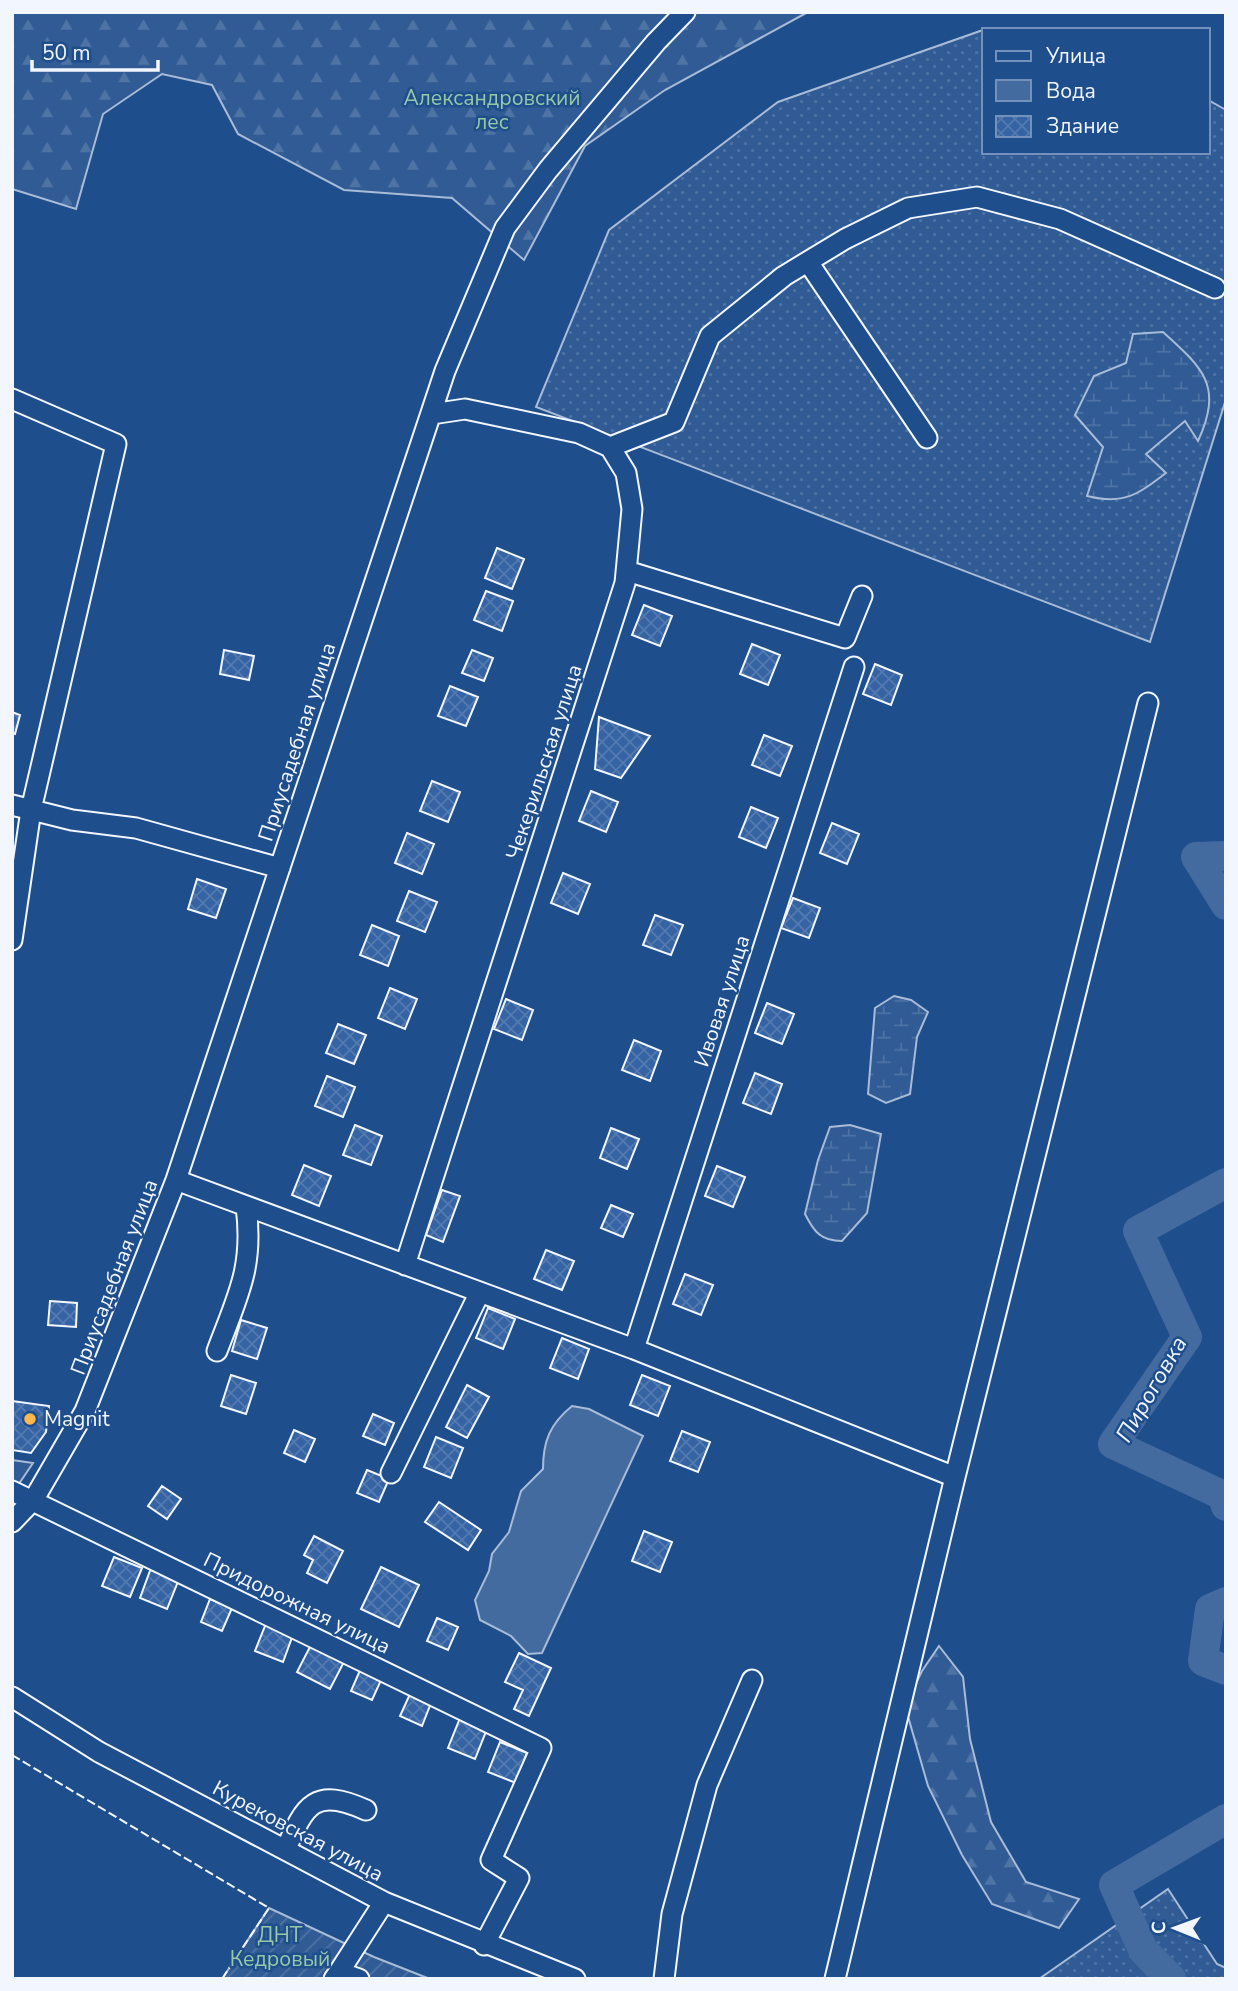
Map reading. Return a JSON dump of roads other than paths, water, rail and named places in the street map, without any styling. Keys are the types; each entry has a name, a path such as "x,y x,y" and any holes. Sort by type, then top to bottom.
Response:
{"street":[{"name":"Приусадебная улица","path":"12,1522 34,1499 85,1411 176,1180 445,371 505,228 548,170 656,42 685,12"},
{"path":"432,414 465,409 579,433 610,447 674,422 710,336 784,276 908,208 977,197 1060,219 1215,288"},
{"path":"808,262 927,438"},
{"path":"12,400 116,443 22,808 12,940"},
{"name":"Чекерильская улица","path":"405,1265 625,583 632,509 626,473 610,447"},
{"path":"627,571 845,638 862,596"},
{"name":"Ивовая улица","path":"634,1349 854,667"},
{"path":"835,1979 955,1477 1148,703"},
{"path":"22,808 72,820 136,828 280,868"},
{"path":"176,1180 634,1349 955,1477"},
{"path":"217,1351 246,1273 250,1240 246,1206"},
{"path":"391,1474 480,1292"},
{"name":"Придорожная улица","path":"12,1490 541,1748 491,1860 519,1878 484,1945"},
{"path":"664,1979 672,1914 707,1785 752,1680"},
{"name":"Курековская улица","path":"12,1697 99,1752 384,1902 484,1945 575,1979"},
{"path":"286,1849 301,1813 321,1800 344,1800 366,1810"},
{"path":"359,1979 337,1975 384,1902"}],"water":[{"path":"572,1406 589,1409 643,1436 542,1653 528,1654 511,1636 480,1620 475,1600 489,1571 492,1554 509,1532 521,1491 543,1469 544,1450 553,1426"}],"waterway":[{"name":"Пироговка","path":"1226,856 1196,857 1226,905"},
{"name":"Пироговка","path":"1226,1183 1138,1231 1187,1337 1113,1444 1222,1495 1226,1506"},
{"name":"Пироговка","path":"1226,1602 1210,1609 1203,1661 1226,1670"},
{"name":"Пироговка","path":"1171,1979 1143,1950 1114,1885 1226,1819"}],"place":[{"name":"Magnit","path":"30,1419"}],"park label":[{"name":"Александровский лес","path":"492,110"},
{"name":"ДНТ Кедровый","path":"280,1947"}]}
